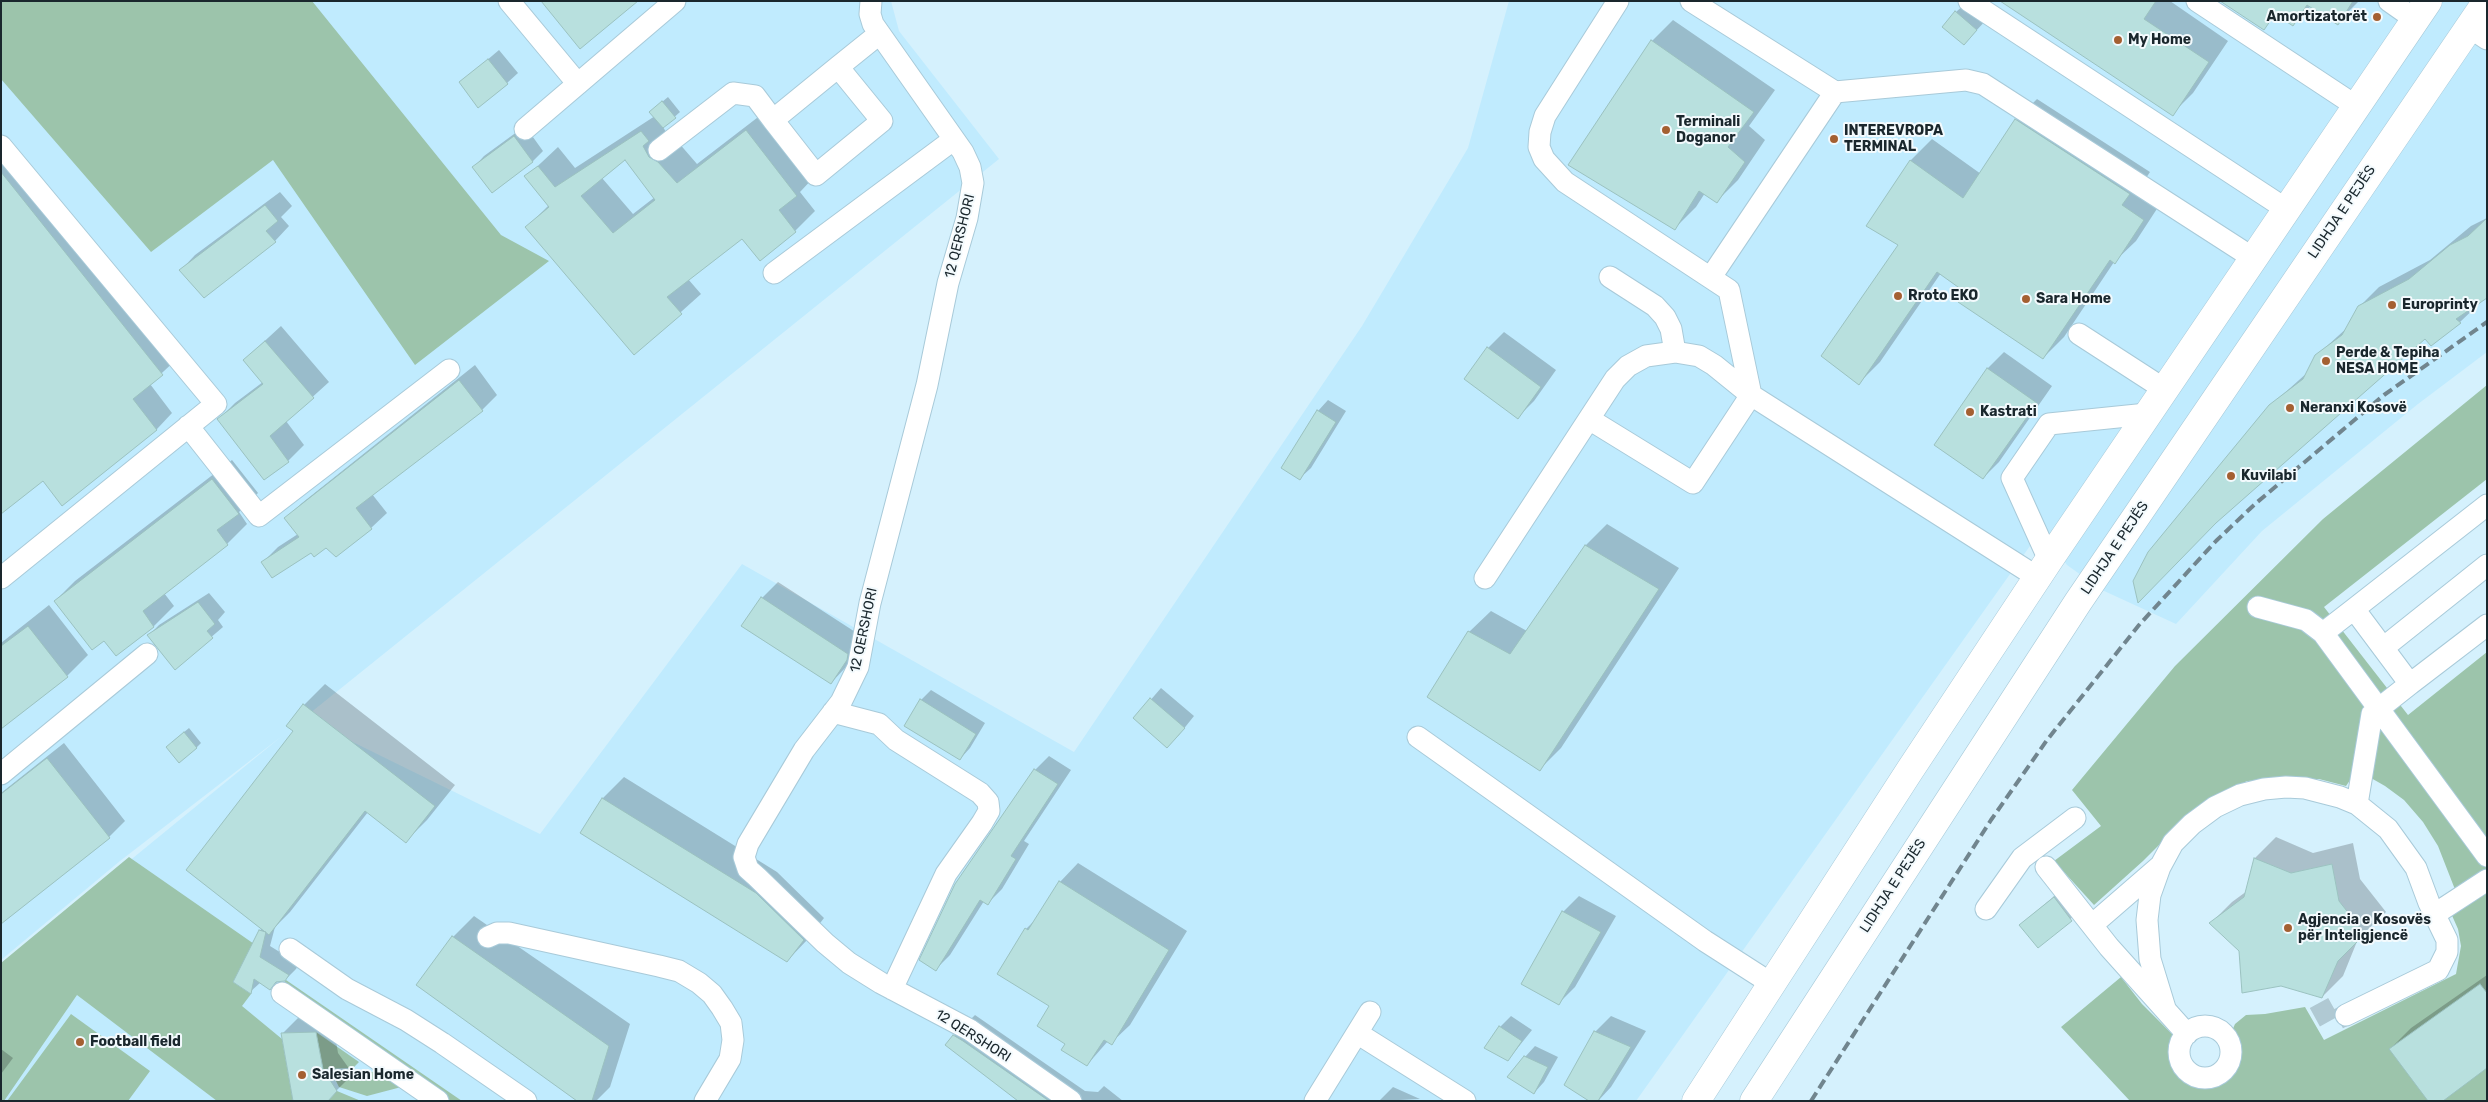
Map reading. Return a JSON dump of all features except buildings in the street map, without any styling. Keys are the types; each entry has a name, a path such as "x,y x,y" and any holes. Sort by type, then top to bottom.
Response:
{"highway":[{"name":"LIDHJA E PEJËS","path":"1754,1101 2078,602 2478,33 2487,1"},
{"path":"1696,1101 2043,568 2422,10"}],"street":[{"path":"509,1 578,84"},
{"path":"525,129 675,1"},
{"path":"865,1 871,2"},
{"path":"1618,1 1545,116 1540,132 1539,147 1544,159 1565,182 1730,290"},
{"path":"1691,1 1835,92 1966,80 1983,84 2253,258"},
{"path":"1969,1 2286,209"},
{"path":"2197,1 2356,106"},
{"path":"2389,1 2422,10"},
{"name":"12 QERSHORI","path":"871,2 870,14 879,34 953,140 970,167 973,183 967,218 948,283 927,385 870,603 858,667 851,684 833,712 804,750 748,844 744,857 748,869 825,943 849,962 892,989 970,1030 1071,1101"},
{"path":"773,120 879,34"},
{"path":"660,150 733,93 754,96 816,174 882,121 838,67"},
{"path":"1711,277 1835,92"},
{"path":"774,273 953,140"},
{"path":"1,146 216,404 1,578"},
{"path":"1589,419 1693,484 1751,395 1724,258"},
{"path":"1610,277 1655,306 1665,317 1671,329 1675,352"},
{"path":"2079,334 2164,389"},
{"path":"1485,578 1615,379 1628,366 1646,356 1675,352 1687,353 1707,361 1751,395 2043,568"},
{"path":"188,426 259,516 449,370"},
{"path":"2043,568 2012,478 2049,424 2147,414"},
{"path":"2323,633 2487,505"},
{"path":"2383,648 2487,565"},
{"path":"2258,607 2306,620 2323,633 2487,856"},
{"path":"2354,609 2410,684"},
{"path":"2357,804 2372,714 2487,625"},
{"path":"1,774 147,654"},
{"path":"833,712 879,724 896,740 980,793 988,802 989,811 946,874 892,989"},
{"path":"1418,737 1705,941 1772,984"},
{"path":"2165,1008 2150,959 2147,920 2150,896 2160,867 2173,843 2192,824 2215,807 2240,795 2264,789 2305,788 2322,791 2357,804 2388,828 2416,868 2424,892 2447,940 2448,952 2438,970 2346,1015"},
{"path":"1986,909 2022,858 2075,818"},
{"path":"2046,867 2092,925 2187,1034"},
{"path":"2092,925 2160,867"},
{"path":"2436,914 2487,880"},
{"path":"488,937 509,933 537,939 679,971 699,983 712,994 722,1008 731,1024 733,1040 730,1059 705,1101"},
{"path":"290,948 346,989 406,1020 526,1101"},
{"path":"282,992 438,1101"},
{"path":"1316,1101 1370,1012"},
{"path":"1357,1033 1465,1101"}],"shaded area":[{"path":"1,1 891,1 899,31 999,159 304,718 540,834 742,564 1074,752 1362,326 1468,148 1509,1 2487,1 2487,352 2418,404 2262,531 2176,624 2102,590 2067,565 2042,529 1636,1101 1,1101 1,966 282,736 120,861 1,960"}],"green space":[{"path":"1,1 312,1 501,235 549,261 415,365 273,160 151,252 1,79"},
{"path":"2487,385 2487,479 2324,607 2408,715 2487,652 2487,1101 2130,1101 2061,1027 2121,977 2142,1004 2181,1043 2181,1059 2185,1068 2200,1077 2210,1077 2217,1074 2228,1063 2231,1055 2228,1040 2235,1024 2246,1015 2265,1014 2305,1007 2324,1040 2456,974 2461,946 2458,929 2450,911 2456,892 2438,846 2423,822 2404,800 2385,786 2357,770 2346,786 2319,779 2247,781 2196,808 2143,861 2094,905 2054,861 2101,826 2072,790 2175,666 2323,519"},
{"path":"129,857 257,946 233,982 251,994 242,1006 282,1039 293,1101 217,1101 77,995 4,1101 1,1101 1,963"},
{"path":"286,980 462,1101 447,1101 282,986"},
{"name":"Football field","path":"71,1014 150,1071 128,1101 7,1101"},
{"path":"316,1032 359,1062 353,1068 323,1069"},
{"path":"387,1070 409,1085 367,1096 339,1087 334,1077"},
{"path":"337,1091 361,1101 328,1101"}],"tunnel":[{"path":"2319,1003 2330,1023 2346,1015"}],"railway":[{"path":"1811,1101 1991,820 2047,740 2139,625 2216,541 2255,504 2384,395 2487,322"}],"place":[{"name":"Amortizatorët","path":"2377,17"},
{"name":"My Home","path":"2118,40"},
{"name":"Terminali Doganor","path":"1666,130"},
{"name":"INTEREVROPA TERMINAL","path":"1834,139"},
{"name":"Rroto EKO","path":"1898,296"},
{"name":"Sara Home","path":"2026,299"},
{"name":"Europrinty","path":"2392,305"},
{"name":"Perde & Tepiha NESA HOME","path":"2326,361"},
{"name":"Neranxi Kosovë","path":"2290,408"},
{"name":"Kastrati","path":"1970,412"},
{"name":"Kuvilabi","path":"2231,476"},
{"name":"Agjencia e Kosovës për Inteligjencë","path":"2288,928"},
{"name":"Football field","path":"80,1042"},
{"name":"Salesian Home","path":"302,1075"}]}
